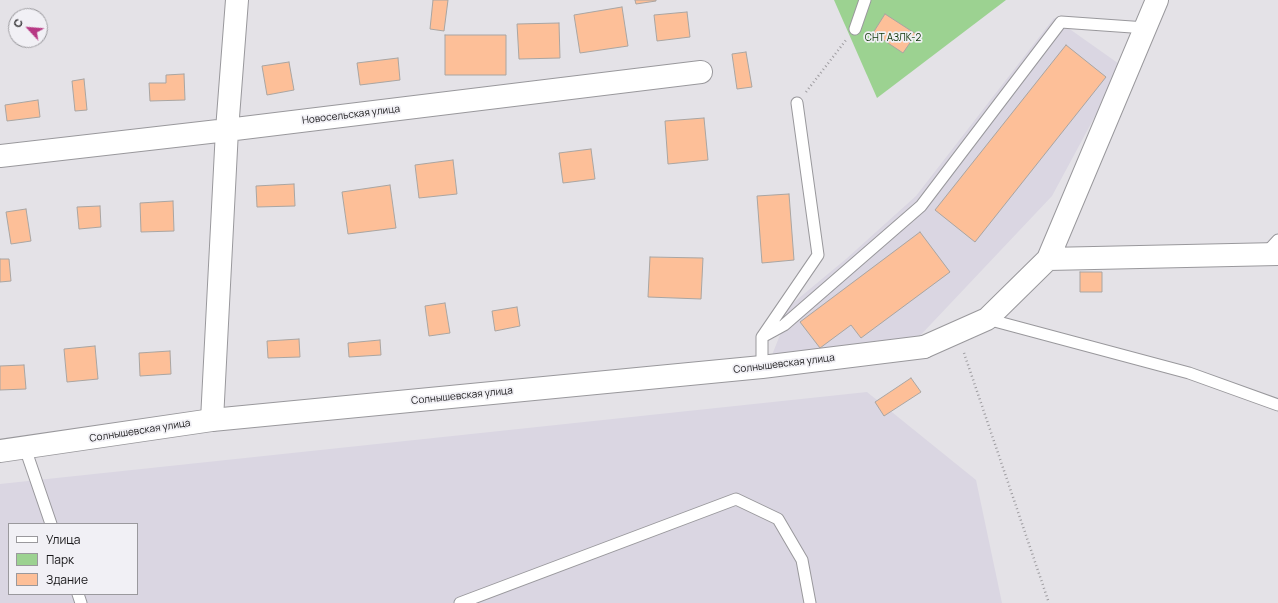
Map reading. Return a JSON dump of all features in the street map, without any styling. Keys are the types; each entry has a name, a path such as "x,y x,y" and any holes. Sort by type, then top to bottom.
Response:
{"street":[{"path":"212,420 227,130 237,0"},
{"path":"987,319 1048,259 1157,0"},
{"name":"Новосельская улица","path":"0,156 701,72"},
{"path":"1048,259 1274,249"},
{"name":"Солнышевская улица","path":"0,451 212,420 762,367 924,347 957,331 987,319"}],"lane":[{"path":"855,29 865,0"},
{"path":"762,337 784,325 921,206 1061,22 1146,28"},
{"path":"762,367 762,337 818,255 797,103"},
{"path":"987,319 1189,373 1278,405"},
{"path":"25,448 51,523"},
{"path":"460,603 736,499 778,519 802,560 810,603"}],"path":[{"path":"797,103 855,29"},
{"path":"957,331 1049,603"}],"shaded area":[{"path":"1054,18 1122,66 1052,196 915,341 772,355 784,325 781,313 846,259 916,196"},
{"path":"867,392 976,480 1002,603 0,603 0,484"}],"green space":[{"name":"СНТ АЗЛК-2","path":"834,0 1006,0 877,98"}],"building":[{"path":"433,0 448,0 444,31 430,29"},
{"path":"635,0 656,0 656,1 636,4"},
{"path":"622,7 628,46 580,53 574,15"},
{"path":"687,12 690,37 657,41 654,15"},
{"path":"885,14 916,34 903,53 873,33"},
{"path":"559,23 560,58 519,59 517,24"},
{"path":"445,35 506,35 506,75 445,75"},
{"path":"1066,45 1106,77 975,242 935,210"},
{"path":"746,52 752,87 737,89 732,54"},
{"path":"398,58 400,80 360,85 357,63"},
{"path":"289,62 294,90 267,95 262,66"},
{"path":"184,74 185,100 150,101 149,83 166,83 166,75"},
{"path":"84,79 87,110 75,111 72,81"},
{"path":"38,100 40,117 7,121 5,105"},
{"path":"704,118 708,160 668,164 665,121"},
{"path":"591,149 595,179 563,183 559,153"},
{"path":"453,160 457,194 419,198 415,165"},
{"path":"294,184 295,206 257,207 256,186"},
{"path":"390,185 396,228 348,234 342,192"},
{"path":"789,194 794,260 762,263 757,196"},
{"path":"173,201 174,231 141,232 140,203"},
{"path":"100,206 101,227 79,229 77,207"},
{"path":"26,209 31,241 11,244 6,212"},
{"path":"920,232 950,272 861,338 851,325 820,348 800,322"},
{"path":"650,257 703,258 701,299 648,297"},
{"path":"0,259 9,259 11,281 0,282"},
{"path":"1080,272 1102,272 1102,292 1080,292"},
{"path":"445,303 450,333 429,336 425,306"},
{"path":"517,307 520,326 495,331 492,311"},
{"path":"299,339 300,357 268,358 267,341"},
{"path":"380,340 381,355 349,357 348,343"},
{"path":"95,346 98,379 67,382 64,349"},
{"path":"170,351 171,374 140,376 139,353"},
{"path":"24,365 26,389 0,390 0,366"},
{"path":"911,378 921,392 884,416 875,402"}]}
